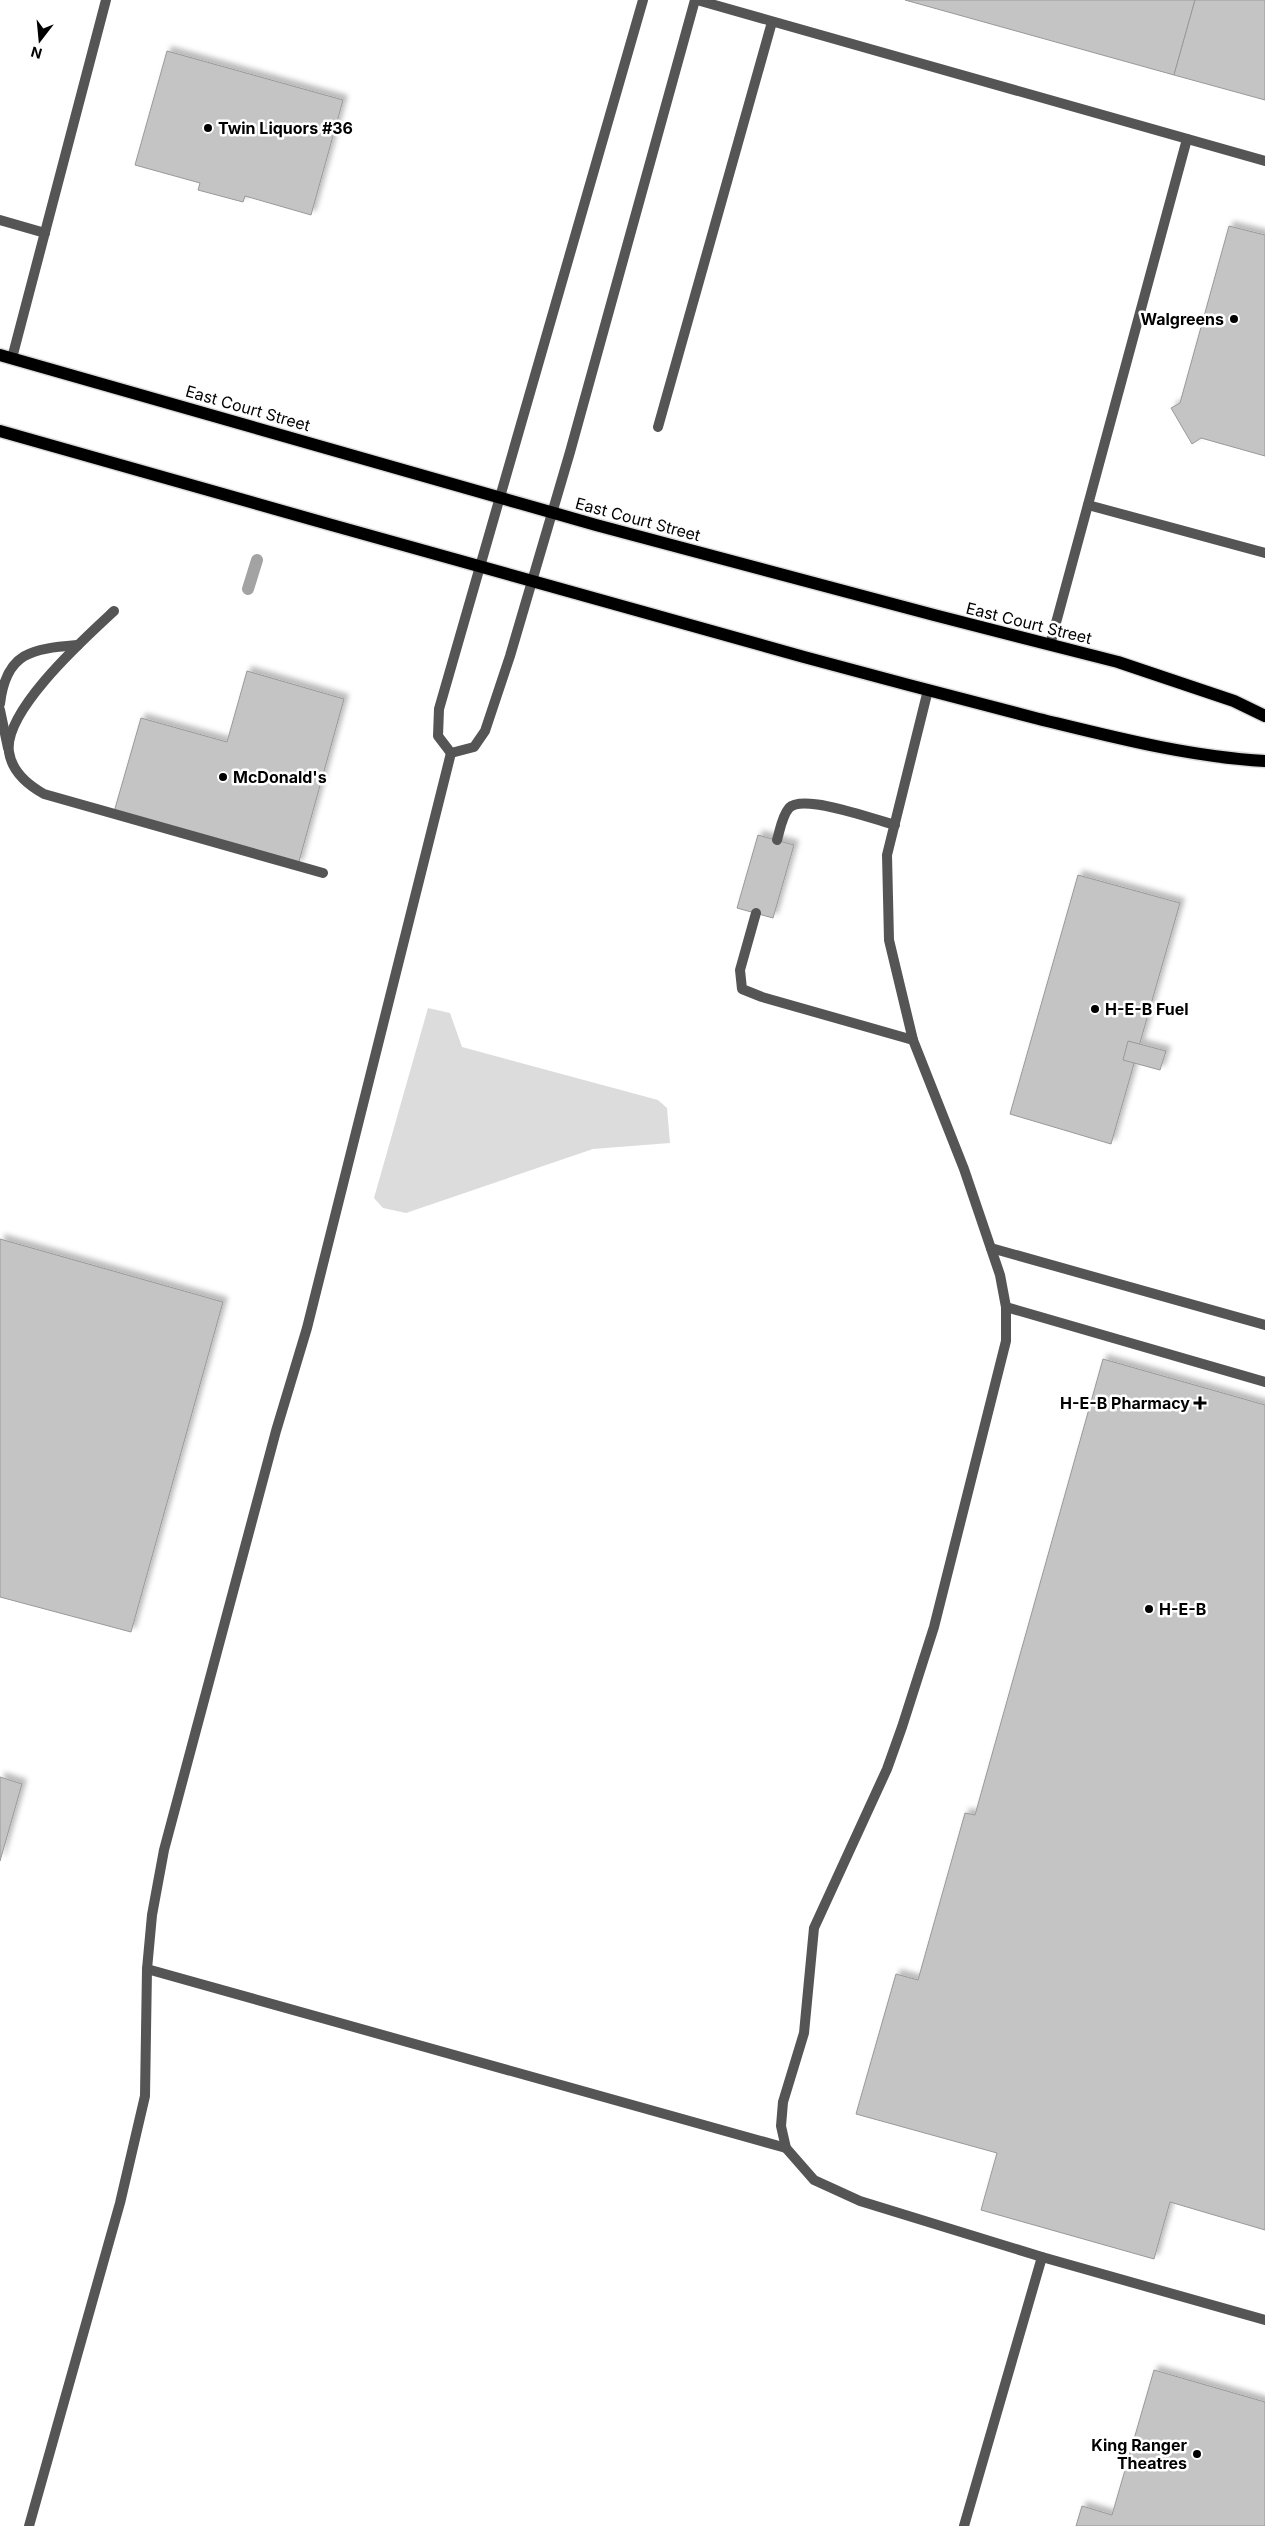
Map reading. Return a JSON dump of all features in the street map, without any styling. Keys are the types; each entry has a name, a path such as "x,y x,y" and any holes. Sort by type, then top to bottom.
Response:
{"main road":[{"name":"East Court Street","path":"6,356 551,511 1127,665 1234,701 1265,716"},
{"path":"0,431 531,581 928,690 1100,734 1221,759 1265,761"}],"lane":[{"path":"6,356 45,233 106,0"},
{"path":"452,753 438,736 439,709 643,0"},
{"path":"452,753 474,747 485,731 531,581 696,0 1265,161"},
{"path":"658,427 772,22"},
{"path":"1050,645 1187,139"},
{"path":"0,220 45,233"},
{"path":"1088,505 1265,553"},
{"path":"9,751 14,730 24,708 37,689 78,645 114,611"},
{"path":"0,704 2,689 12,668 23,655 37,649 78,645"},
{"path":"928,690 887,855 889,940 913,1040 964,1169 1000,1275 1006,1307 1006,1341 934,1627 887,1769 814,1928 804,2033 783,2102 781,2126 786,2148 814,2180 860,2201 1042,2257 1265,2320"},
{"path":"0,710 9,751 20,774 28,785 44,794 323,873"},
{"path":"29,2526 120,2202 145,2096 147,2068 147,1969 152,1915 164,1850 271,1450 307,1328 452,753"},
{"path":"777,840 783,819 790,806 800,802 816,803 895,825"},
{"path":"756,913 740,970 742,989 762,997 913,1040"},
{"path":"991,1248 1265,1325"},
{"path":"1006,1307 1265,1382"},
{"path":"147,1969 786,2148"},
{"path":"964,2526 1042,2257"}],"shaded area":[{"path":"428,1008 450,1013 462,1047 658,1100 667,1108 670,1143 593,1149 406,1213 383,1208 374,1198"}],"building":[{"path":"905,0 1195,0 1174,75"},
{"path":"1195,0 1265,0 1265,100 1174,75"},
{"path":"167,51 343,100 311,215 245,196 243,202 198,190 200,183 135,165"},
{"name":"Walgreens","path":"1229,226 1265,235 1265,456 1201,438 1192,444 1171,408 1180,403"},
{"name":"McDonald's","path":"247,671 344,699 298,865 114,812 141,718 227,742"},
{"path":"758,835 794,845 773,918 737,908"},
{"name":"H-E-B Fuel","path":"1078,875 1180,903 1111,1144 1010,1114"},
{"path":"1128,1041 1166,1051 1160,1070 1123,1060"},
{"path":"0,1239 223,1302 131,1632 0,1597"},
{"name":"H-E-B","path":"1103,1359 1265,1405 1265,2230 1170,2202 1154,2259 981,2210 997,2153 856,2114 896,1974 918,1980 965,1813 975,1815"},
{"path":"0,1777 22,1784 0,1861"},
{"name":"King Ranger Theatres","path":"1154,2370 1265,2402 1265,2526 1076,2526 1082,2506 1112,2515"}],"waterway":[{"path":"248,589 257,560"}],"place":[{"name":"Twin Liquors #36","path":"208,128"},
{"name":"Walgreens","path":"1234,319"},
{"name":"McDonald's","path":"223,777"},
{"name":"H-E-B Fuel","path":"1095,1009"},
{"name":"H-E-B Pharmacy","path":"1200,1403"},
{"name":"H-E-B","path":"1149,1609"},
{"name":"King Ranger Theatres","path":"1197,2454"}]}
